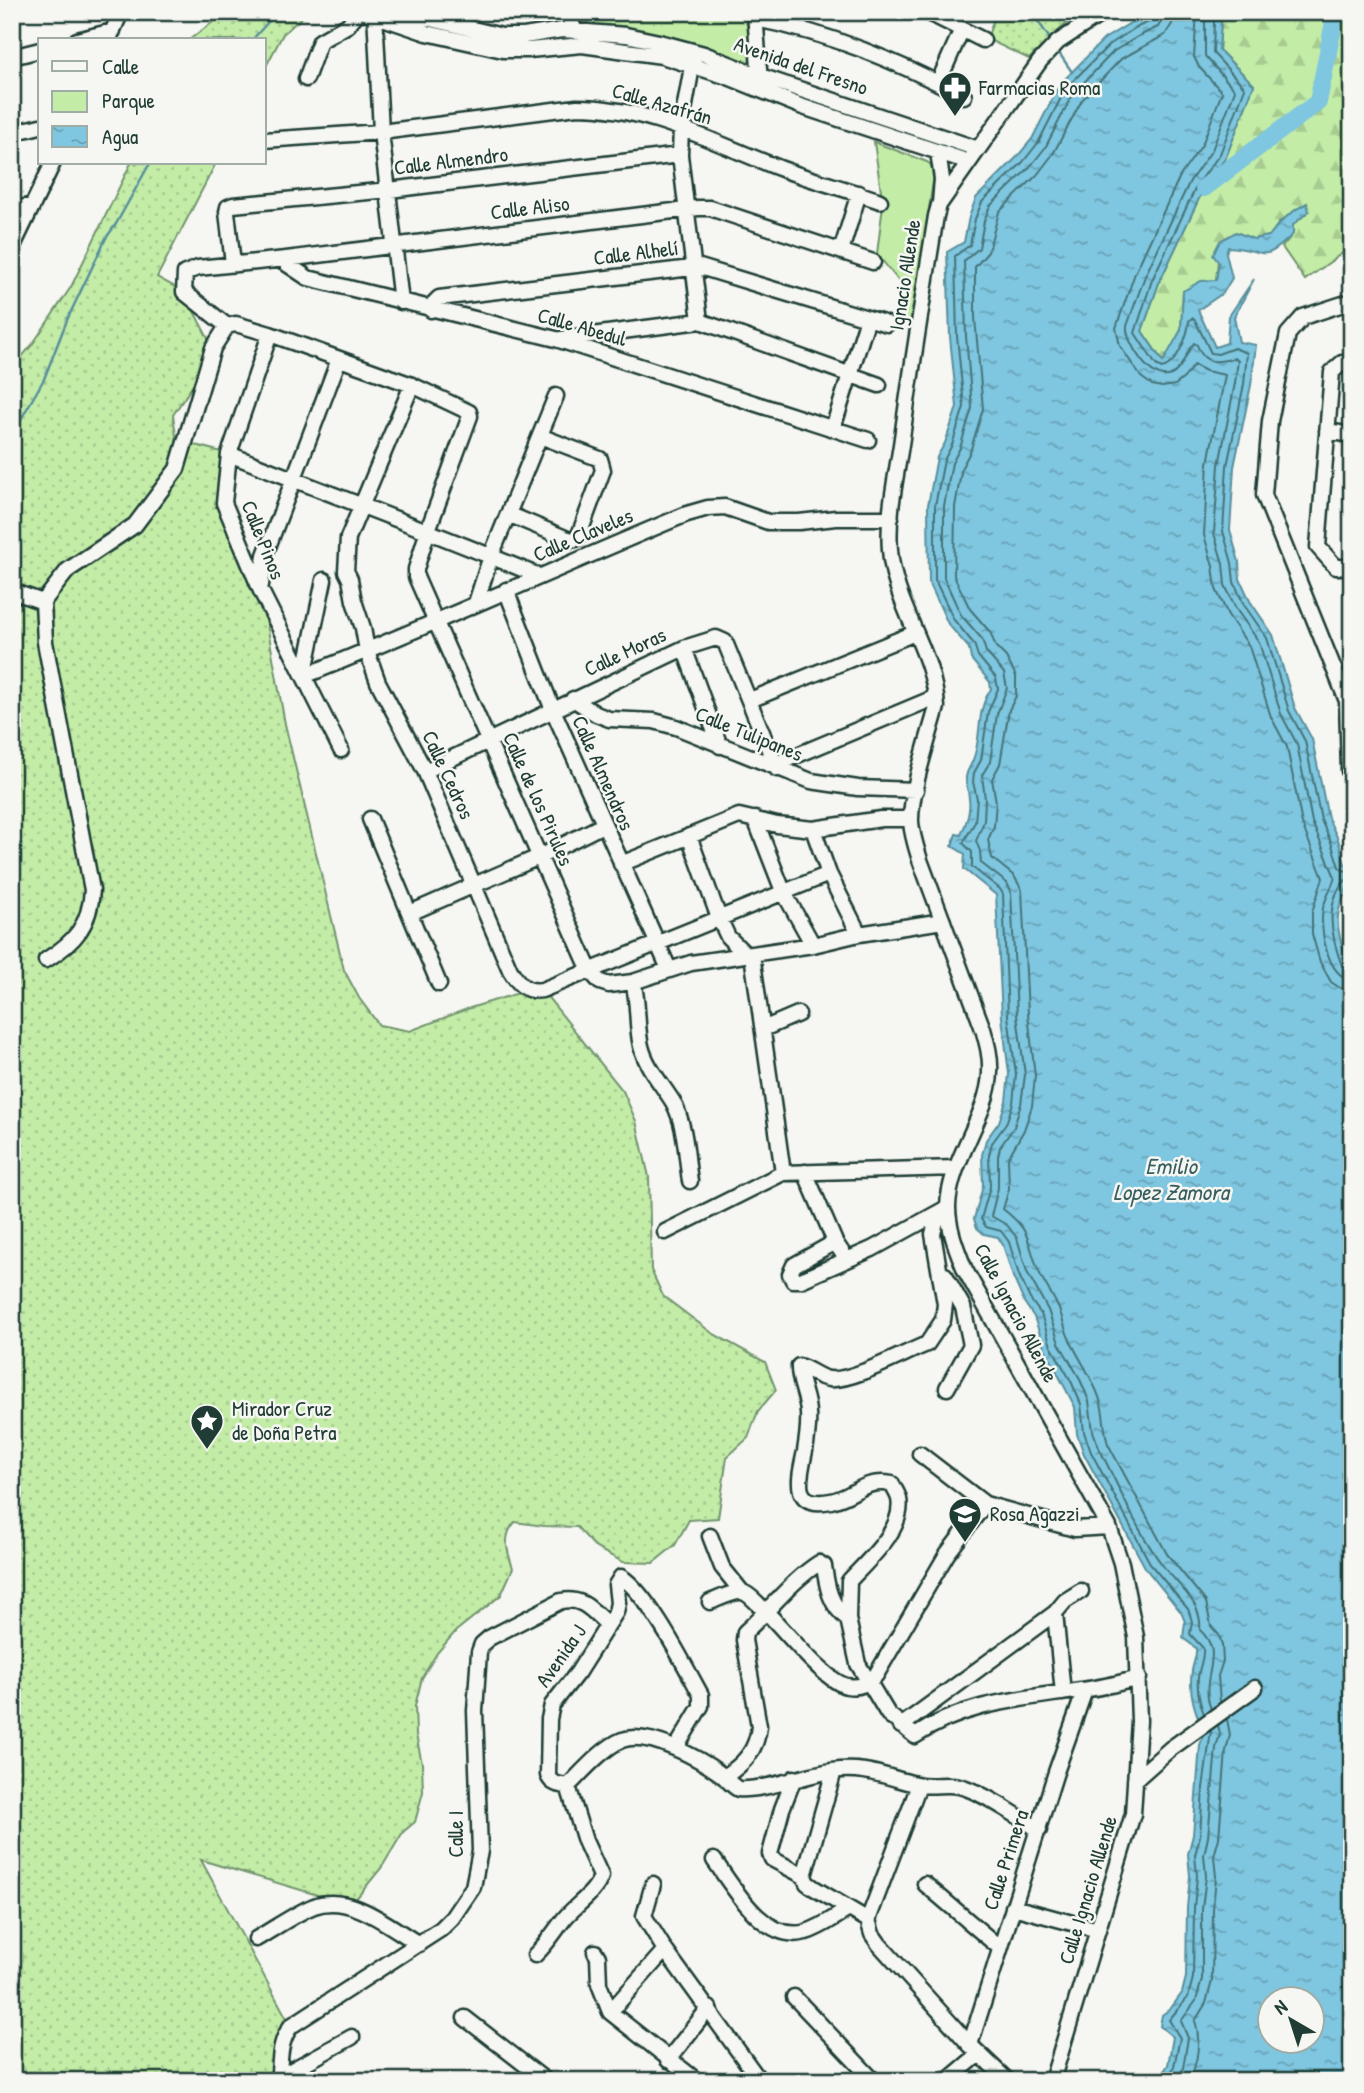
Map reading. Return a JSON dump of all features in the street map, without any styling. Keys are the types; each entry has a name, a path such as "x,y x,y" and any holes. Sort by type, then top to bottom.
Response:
{"street":[{"path":"91,38 111,35 121,12"},
{"path":"306,79 320,41 348,25 358,12"},
{"path":"402,12 502,36 575,31 626,35 969,162"},
{"path":"928,12 983,40"},
{"name":"Ignacio Allende","path":"902,439 939,205 1040,61 1074,30 1104,12"},
{"path":"570,13 575,31"},
{"path":"401,302 381,132 371,14 427,33 503,50 597,45 662,56 694,58"},
{"path":"760,84 755,15 887,58 964,96"},
{"path":"939,83 962,29"},
{"path":"12,57 38,50"},
{"path":"694,58 681,127 680,155 695,266 699,321"},
{"name":"Avenida del Fresno","path":"760,84 978,149"},
{"name":"Calle Azafrán","path":"266,140 381,132 577,107 598,107 681,127 783,170 880,201"},
{"path":"12,133 38,126"},
{"path":"938,152 942,179 939,205"},
{"name":"Calle Almendro","path":"233,264 228,207 233,205 389,190 680,155"},
{"path":"12,248 53,164"},
{"path":"841,251 859,193"},
{"path":"12,210 33,205"},
{"name":"Calle Aliso","path":"227,326 184,292 185,273 198,268 687,209 710,208 873,262"},
{"name":"Calle Abedul","path":"286,259 287,264 308,278 556,339 868,440"},
{"name":"Calle Alhelí","path":"431,310 439,298 695,266 887,324"},
{"path":"1352,300 1303,317 1288,334 1270,421 1264,495 1350,700 1349,771 1352,776"},
{"path":"834,428 868,318"},
{"path":"556,339 699,321 878,385"},
{"path":"46,960 68,946 84,924 91,906 92,890 45,642 43,602 68,570 135,525 177,469 213,348 227,326 236,324 270,334 412,384"},
{"name":"Calle Pinos","path":"270,334 229,454 224,503 261,591 341,750"},
{"path":"261,591 265,555 339,359"},
{"path":"1352,364 1342,363 1332,372 1318,547 1336,568 1352,567"},
{"name":"Calle de los Pirules","path":"412,384 469,412 470,416 428,530 416,577 590,971 600,982 608,985 633,982"},
{"name":"Calle Cedros","path":"412,384 348,538 346,571 367,651 378,682 425,771 510,970 519,984 528,990 541,990 590,971"},
{"path":"476,603 491,556 556,396"},
{"path":"1327,431 1352,435"},
{"path":"540,436 600,459 603,464 576,539 583,558"},
{"name":"Calle Ignacio Allende","path":"902,439 891,518 893,570 897,589 932,668 937,707 911,819 915,843 983,1029 990,1056 990,1074 984,1098 956,1168 943,1211 965,1270 1109,1527 1130,1598 1136,1637 1139,1678 1133,1814 1052,2081"},
{"path":"229,454 428,530 539,576"},
{"name":"Calle Claveles","path":"304,676 437,623 476,603 687,514 708,508 725,507 768,522 891,518"},
{"path":"508,514 570,540 576,539"},
{"path":"304,676 324,580"},
{"name":"Calle Almendros","path":"506,590 552,710 669,969"},
{"path":"12,591 43,602"},
{"path":"750,700 915,633"},
{"name":"Calle Moras","path":"425,771 684,648 716,638 722,638 777,766"},
{"path":"684,648 720,746"},
{"path":"777,766 936,697"},
{"name":"Calle Tulipanes","path":"573,699 609,719 654,721 676,727 720,746 834,786 916,790"},
{"path":"621,864 739,816 777,825 813,829 881,819 911,819"},
{"path":"370,819 439,984"},
{"path":"755,819 783,891 813,945"},
{"path":"410,913 541,856 603,825"},
{"path":"813,829 829,874 859,934"},
{"path":"689,836 728,937 749,955 763,1029 783,1173"},
{"path":"590,971 829,874"},
{"path":"690,1181 682,1124 647,1062 641,1045 637,996 633,982 691,963 813,945 859,934 943,921"},
{"path":"763,1029 798,1014"},
{"path":"665,1232 783,1173 956,1168"},
{"path":"805,1172 835,1242 847,1260"},
{"path":"835,1242 794,1265 790,1274 793,1280 801,1280 847,1260 943,1211"},
{"path":"943,1211 933,1234 945,1304 943,1320 927,1344 846,1379 827,1379 799,1366 808,1415 805,1451 798,1480 802,1493 810,1500 826,1502 836,1500 866,1484 884,1483 892,1484 900,1499 899,1516 888,1538 849,1581 848,1619 858,1664 888,1714 915,1736 939,1721 990,1703 1085,1690 1139,1678"},
{"path":"940,1265 963,1307 971,1345 947,1388"},
{"path":"920,1454 985,1504 1075,1529 1109,1527"},
{"path":"710,1536 722,1567 742,1592 768,1612 828,1676 844,1686 862,1686 876,1675 947,1554 985,1504"},
{"path":"724,1777 746,1760 758,1740 760,1726 744,1640 745,1632 809,1569 819,1563 824,1566 828,1593 840,1614 848,1619"},
{"name":"Avenida J","path":"568,1786 558,1785 548,1775 550,1712 616,1612 616,1585 621,1577 637,1591 667,1634 701,1695 701,1706 676,1748"},
{"path":"901,1726 1081,1591"},
{"path":"710,1602 742,1592"},
{"name":"Calle I","path":"280,2077 279,2052 283,2037 291,2026 419,1944 452,1918 473,1887 480,1851 475,1712 478,1653 482,1644 489,1637 561,1601 574,1599 586,1605 608,1625"},
{"path":"1055,1613 1063,1693"},
{"path":"1135,1780 1170,1749 1255,1688"},
{"name":"Calle Primera","path":"975,2049 1000,1948 1085,1690"},
{"path":"535,1955 601,1876 585,1841 568,1786 610,1747 623,1739 641,1739 676,1748 724,1777 738,1789 744,1790 794,1778 853,1769 881,1773 919,1785 959,1786 1002,1807 1039,1830"},
{"path":"803,1877 834,1771"},
{"path":"794,1778 782,1808 770,1854 772,1860 868,1920"},
{"path":"919,1785 868,1920 872,1934 975,2049 1008,2081"},
{"path":"714,1860 751,1912 785,1933 806,1932 849,1909"},
{"path":"653,1884 644,1916 665,1950 760,2081"},
{"path":"925,1884 1000,1948"},
{"path":"256,1940 304,1911 334,1902 351,1905 419,1944"},
{"path":"1013,1906 1098,1930"},
{"path":"610,2012 665,1950"},
{"path":"595,1952 598,1957 599,1984 610,2012 697,2081"},
{"path":"794,1997 874,2081"},
{"path":"668,2060 709,2008"},
{"path":"465,2018 546,2081"},
{"path":"280,2077 352,2036"},
{"path":"947,2081 975,2049"},
{"path":"280,2077 311,2081"}],"green space":[{"path":"255,12 308,12 283,34 266,66 266,38 192,38 225,13 236,16"},
{"path":"601,12 744,12 752,47 750,64 618,27 589,26 586,17"},
{"path":"996,12 1067,12 1070,20 1029,59 987,39"},
{"path":"1229,12 1352,12 1352,246 1305,280 1282,247 1293,234 1293,225 1309,211 1280,221 1270,236 1253,239 1236,232 1220,241 1216,280 1183,291 1181,330 1164,363 1142,331 1159,283 1204,188 1226,157 1254,85 1219,50 1221,21"},
{"path":"874,142 927,162 934,175 912,322 896,320 901,284 877,254 883,205"},
{"path":"131,164 215,164 157,277 184,292 213,348 205,367 173,415 177,443 229,454 219,473 224,503 261,591 285,724 344,970 359,998 379,1025 410,1031 528,990 542,990 623,1091 636,1121 649,1177 651,1270 663,1296 712,1333 765,1362 776,1390 758,1411 748,1438 727,1457 718,1518 689,1520 675,1545 653,1563 623,1562 596,1548 577,1527 515,1522 507,1538 513,1568 501,1595 456,1631 437,1653 422,1678 415,1706 423,1792 415,1822 403,1832 382,1867 351,1905 201,1860 291,2026 278,2081 12,2081 12,368 32,345 71,287"}],"water":[{"name":"Emilio Lopez Zamora","path":"1155,12 1229,12 1221,21 1219,50 1254,85 1226,157 1204,188 1159,283 1142,331 1163,362 1181,330 1183,291 1201,281 1216,280 1219,263 1213,255 1220,241 1236,232 1253,239 1269,236 1296,209 1307,203 1309,211 1293,225 1293,234 1269,253 1228,247 1226,253 1232,278 1223,293 1198,310 1215,347 1227,343 1229,316 1254,279 1234,317 1239,342 1256,345 1251,385 1234,467 1230,530 1239,562 1240,579 1250,601 1273,635 1295,708 1312,739 1328,818 1338,839 1345,864 1352,866 1338,925 1352,971 1352,2081 1162,2081 1160,2077 1168,2065 1173,2037 1160,2026 1162,2015 1182,1993 1186,1977 1190,1876 1188,1854 1193,1835 1200,1745 1204,1733 1191,1688 1196,1648 1183,1638 1185,1622 1181,1612 1146,1569 1084,1454 1077,1434 1075,1407 1045,1349 1034,1317 1024,1302 1003,1245 998,1237 984,1234 977,1228 974,1219 983,1186 982,1155 986,1140 999,1122 1006,1101 1009,1074 1002,1017 996,895 964,869 965,854 952,846 956,834 961,835 969,813 966,777 976,748 983,705 991,689 990,682 971,659 969,648 948,624 929,582 928,505 937,457 945,443 957,407 950,337 947,252 964,242 976,198 1032,139 1060,84 1104,39"}],"waterway":[{"path":"254,38 277,12"},
{"path":"1032,12 1052,42"},
{"path":"1204,188 1318,102 1336,12"},
{"path":"1057,50 1072,72"},
{"path":"12,440 44,379 67,320 106,238 149,164"}],"place":[{"name":"Farmacias Roma","path":"955,118"},
{"name":"Mirador Cruz de Doña Petra","path":"207,1451"},
{"name":"Rosa Agazzi","path":"965,1544"}]}
